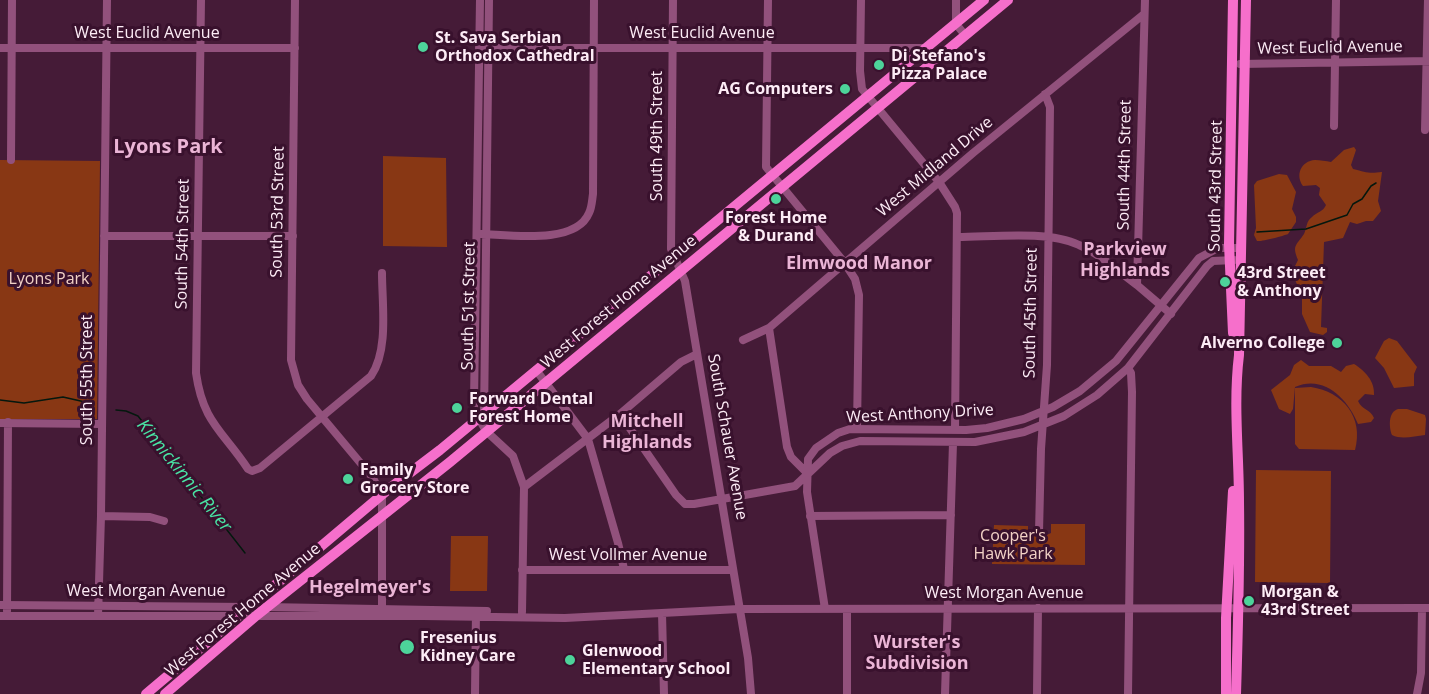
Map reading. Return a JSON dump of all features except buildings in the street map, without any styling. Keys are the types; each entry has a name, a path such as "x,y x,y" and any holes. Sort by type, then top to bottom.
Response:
{"main road":[{"name":"West Forest Home Avenue","path":"873,102 925,48 984,0"},
{"name":"West Forest Home Avenue","path":"165,694 257,615 486,431 680,270 776,182 873,102 965,35 1008,0"},
{"name":"South 43rd Street","path":"1233,0 1230,248 1236,260 1239,355 1237,458 1230,519 1232,654 1236,694"},
{"name":"South 43rd Street","path":"1236,260 1242,248 1246,0"},
{"name":"West Forest Home Avenue","path":"146,694 248,607 673,257 776,182"},
{"name":"South 43rd Street","path":"1226,694 1232,654"}],"street":[{"path":"10,160 12,0"},
{"name":"South 55th Street","path":"98,616 107,0"},
{"name":"South 54th Street","path":"201,0 196,373 199,391 205,409 215,427 252,471 260,468 322,416"},
{"name":"South 53rd Street","path":"295,0 291,360 298,385 307,399 373,478 382,496"},
{"name":"South 51st Street","path":"480,0 481,416 486,431"},
{"name":"South 51st Street","path":"481,234 489,0"},
{"path":"481,234 549,235 564,233 580,225 589,213 593,194 594,0"},
{"name":"South 49th Street","path":"673,0 671,249 680,270"},
{"path":"768,0 766,167 844,262 855,279 860,295 857,428"},
{"path":"861,0 862,89 939,182 955,207 958,237 955,430"},
{"path":"956,0 956,24 965,35"},
{"name":"South 44th Street","path":"1137,285 1145,0"},
{"path":"1334,126 1336,0"},
{"path":"1425,130 1428,0"},
{"name":"West Midland Drive","path":"743,340 769,328 939,182 1144,14"},
{"name":"West Euclid Avenue","path":"0,48 295,48"},
{"name":"West Euclid Avenue","path":"479,48 925,48"},
{"name":"West Euclid Avenue","path":"1232,64 1428,61"},
{"name":"South 45th Street","path":"1039,532 1047,365 1050,107 1045,94"},
{"path":"104,236 293,236"},
{"path":"958,237 1047,237 1077,243 1092,251 1171,314"},
{"name":"West Anthony Drive","path":"808,475 808,459 816,448 837,433 857,428 955,430 996,427 1044,411 1080,392 1111,366 1199,258 1212,250 1242,248"},
{"name":"West Anthony Drive","path":"620,414 676,495 685,504 795,486 830,453 850,443 860,441 975,442 998,438 1043,426 1083,405 1128,368 1207,266 1213,261 1236,260"},
{"name":"South Schauer Avenue","path":"680,270 685,281 723,499 752,694"},
{"path":"322,416 371,376 379,362 382,273"},
{"path":"769,328 787,447 791,457 808,475 807,492 810,516 825,609"},
{"path":"524,487 620,414 681,362 697,354"},
{"path":"1128,368 1131,374 1132,392 1128,694"},
{"path":"536,370 588,439 624,569"},
{"path":"4,616 4,423 102,424"},
{"path":"486,431 513,456 524,487 522,612"},
{"path":"945,694 954,442"},
{"path":"382,496 383,612"},
{"path":"810,516 951,515"},
{"path":"101,516 150,517 164,521"},
{"name":"West Vollmer Avenue","path":"522,570 733,570"},
{"name":"West Morgan Avenue","path":"4,605 267,607 383,612 522,612 580,616 739,609 1426,608"},
{"path":"1037,694 1038,608"},
{"path":"1417,694 1426,608"},
{"path":"847,609 847,694"},
{"name":"West Morgan Avenue","path":"4,616 238,616 383,612"},
{"path":"474,694 476,613"},
{"name":"West Morgan Avenue","path":"476,613 565,618 580,616"},
{"path":"662,614 664,694"}],"green space":[{"path":"1354,147 1356,150 1351,165 1353,169 1370,173 1382,172 1378,201 1381,211 1373,221 1357,224 1350,222 1343,238 1324,242 1321,327 1327,328 1327,332 1323,335 1310,332 1302,314 1302,297 1292,272 1298,260 1296,246 1309,220 1326,205 1319,195 1320,188 1316,185 1303,186 1300,173 1303,166 1310,161 1331,162 1344,150"},
{"path":"383,156 446,158 447,247 383,246"},
{"name":"Lyons Park","path":"0,160 100,161 97,419 0,419"},
{"path":"1279,174 1287,175 1296,192 1292,209 1296,222 1288,234 1257,241 1254,235 1256,228 1254,185 1257,181"},
{"path":"1389,338 1397,341 1417,367 1414,374 1414,386 1394,388 1384,368 1375,358 1384,341"},
{"path":"1301,360 1309,366 1331,366 1341,372 1346,366 1354,364 1362,370 1371,381 1374,395 1365,394 1358,401 1374,418 1371,422 1358,424 1348,406 1334,391 1316,384 1295,387 1293,409 1290,414 1279,409 1271,390 1290,375 1294,365"},
{"path":"1311,387 1333,394 1348,408 1356,427 1355,450 1299,449 1295,444 1295,388"},
{"path":"1398,409 1407,409 1425,415 1425,435 1404,437 1392,435 1391,416"},
{"path":"1256,470 1331,471 1330,583 1255,582"},
{"name":"Cooper's Hawk Park","path":"1051,524 1085,524 1085,565 992,564 994,525 1028,526 1028,532 1038,541 1051,533"},
{"path":"451,536 488,536 487,591 450,591"}],"waterway":[{"path":"1257,232 1306,229 1347,215 1353,204 1362,199 1376,183"},
{"name":"Kinnickinnic River","path":"0,400 24,403 63,397 85,402"},
{"name":"Kinnickinnic River","path":"116,410 138,416 245,553"}],"place":[{"name":"St. Sava Serbian Orthodox Cathedral","path":"423,47"},
{"name":"Di Stefano's Pizza Palace","path":"879,65"},
{"name":"AG Computers","path":"845,89"},
{"name":"Forest Home & Durand","path":"776,199"},
{"name":"43rd Street & Anthony","path":"1225,282"},
{"name":"Alverno College","path":"1337,343"},
{"name":"Forward Dental Forest Home","path":"457,408"},
{"name":"Family Grocery Store","path":"348,479"},
{"name":"Morgan & 43rd Street","path":"1249,601"},
{"name":"Fresenius Kidney Care","path":"407,647"},
{"name":"Glenwood Elementary School","path":"570,660"}],"district":[{"name":"Lyons Park","path":"168,147"},
{"name":"Parkview Highlands","path":"1125,260"},
{"name":"Elmwood Manor","path":"859,264"},
{"name":"Mitchell Highlands","path":"647,432"},
{"name":"Hegelmeyer's","path":"370,588"},
{"name":"Wurster's Subdivision","path":"917,653"}]}
